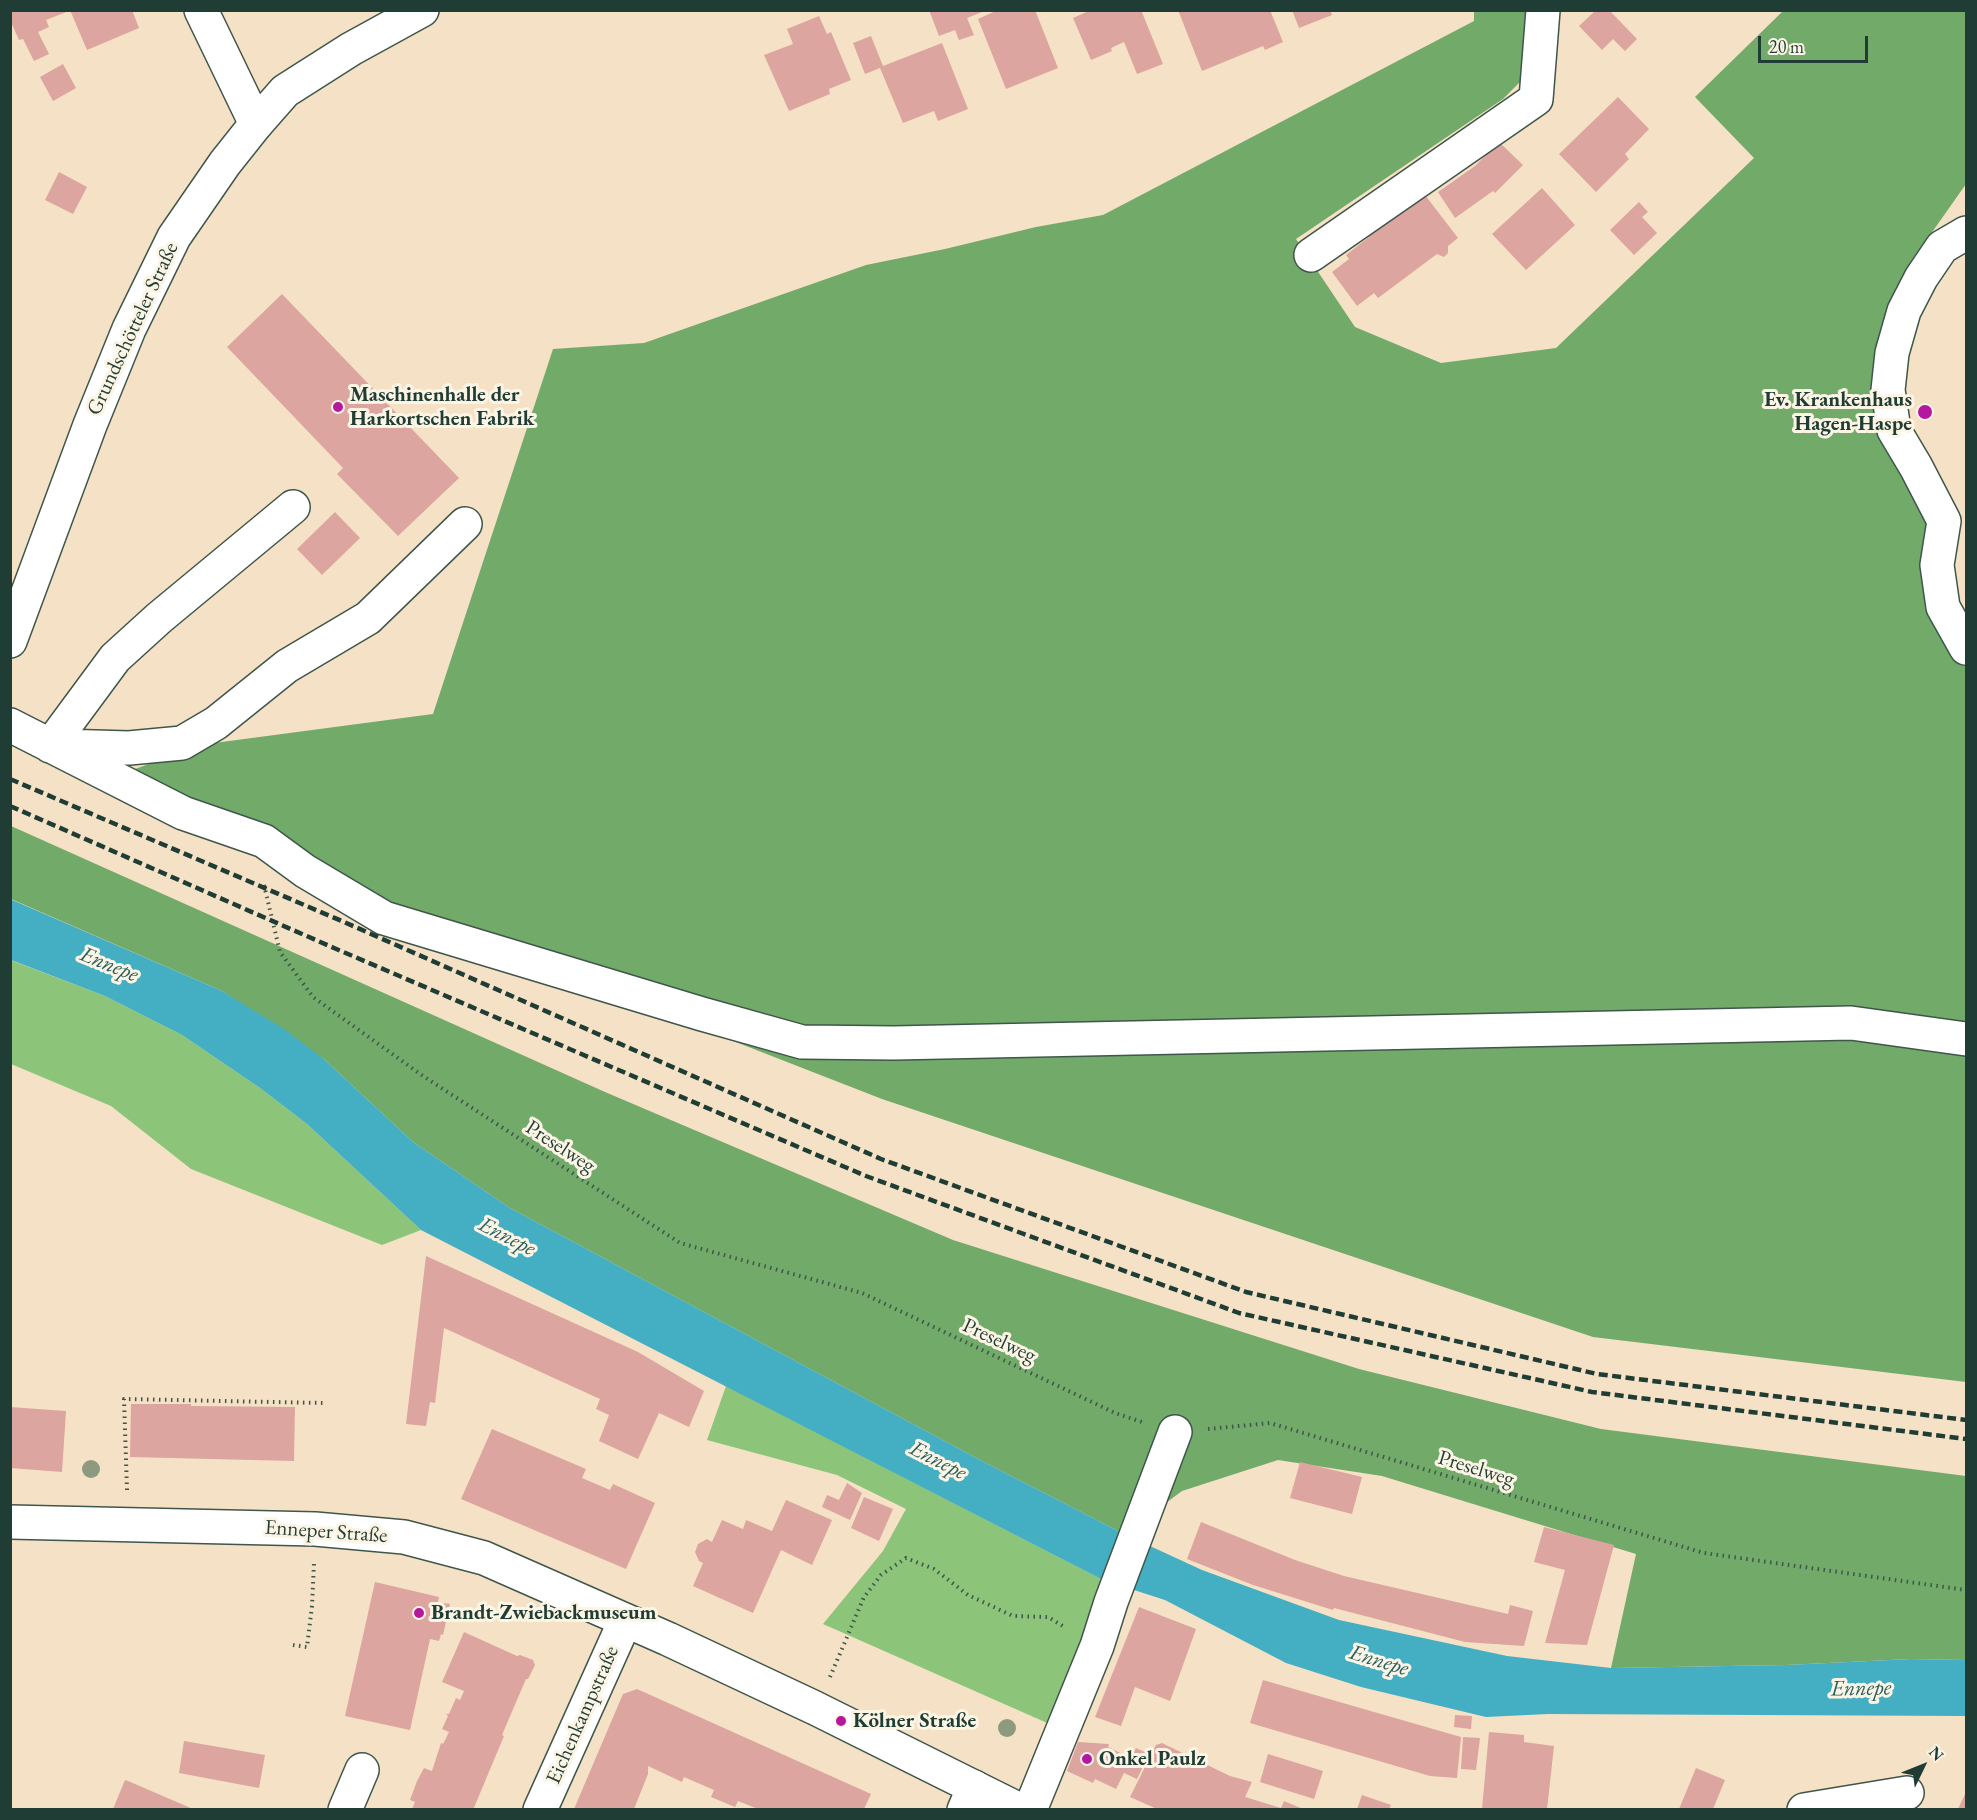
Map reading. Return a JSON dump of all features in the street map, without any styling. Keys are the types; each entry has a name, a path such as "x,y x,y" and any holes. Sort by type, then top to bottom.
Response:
{"main road":[{"path":"201,10 256,124"},
{"name":"Grundschötteler Straße","path":"10,641 90,424 129,329 174,237 225,163 285,91 351,49 422,10"},
{"path":"1311,255 1536,99 1543,10"},
{"path":"1966,233 1942,247 1921,278 1904,311 1892,353 1888,390 1894,430 1944,521 1937,565 1942,607 1966,648"},
{"path":"50,746 115,658 159,618 293,507"},
{"path":"50,746 129,748 182,744 216,723 287,666 368,618 465,524"},
{"path":"10,725 183,813 264,841 305,871 384,918 802,1042 894,1043 1851,1023 1966,1039"},
{"path":"1030,1809 1097,1646 1111,1602 1175,1432"},
{"name":"Enneper Straße","path":"10,1522 315,1529 404,1537 484,1558 625,1621"},
{"path":"625,1621 815,1708 969,1798 1020,1809"},
{"name":"Eichenkampstraße","path":"540,1809 625,1621"},
{"path":"345,1809 362,1770"},
{"path":"1804,1809 1907,1792"}],"path":[{"name":"Preselweg","path":"262,880 280,952 313,997 423,1076 680,1243 862,1293 1116,1413 1175,1432 1270,1423 1704,1553 1966,1590"},
{"path":"128,1524 124,1399 322,1403"},
{"path":"815,1708 864,1597 881,1575 906,1558 934,1569 968,1595 1013,1616 1048,1617 1097,1646"},
{"path":"293,1645 307,1647 312,1606"}],"green space":[{"path":"1474,10 1533,11 1528,74 1503,99 1296,239 1355,327 1441,363 1556,348 1754,158 1695,97 1783,11 1966,11 1966,184 1916,255 1885,321 1913,473 1966,656 1966,1037 803,1038 381,902 122,774 199,745 433,714 553,349 644,343 866,265 1036,227 1103,215 1474,21"},
{"path":"11,826 605,1092 953,1240 1359,1369 1601,1429 1966,1476 1966,1660 1911,1659 1786,1665 1611,1668 1636,1554 1382,1476 1278,1460 1182,1491 1124,1534 980,1460 510,1208 413,1142 325,1060 222,991 11,899"},
{"path":"10,960 105,996 182,1035 260,1088 307,1124 421,1230 382,1245 191,1169 111,1106 11,1064"},
{"path":"669,1016 802,1045 1851,1025 1966,1041 1966,1382 1593,1337 882,1099"},
{"path":"726,1386 1103,1580 1063,1730 823,1624 883,1551 906,1509 837,1475 707,1440"}],"water":[{"name":"Ennepe","path":"10,899 222,991 284,1029 325,1060 413,1142 510,1208 980,1460 1124,1534 1202,1570 1339,1620 1507,1656 1611,1668 1786,1665 1911,1659 1966,1660 1966,1716 1548,1714 1486,1717 1361,1687 1286,1663 1165,1600 1103,1580 421,1230 307,1124 260,1088 182,1035 105,996 11,960"}],"building":[{"path":"10,10 69,11 46,20 49,27 38,32 49,54 34,61 23,39 19,40 10,20"},
{"path":"70,10 132,10 139,28 87,50"},
{"path":"929,10 982,10 982,12 967,18 974,35 959,40 955,30 939,36"},
{"path":"998,10 1035,10 1058,68 1006,89 978,19"},
{"path":"1091,10 1141,10 1163,64 1137,74 1124,42 1111,48 1112,51 1091,60 1073,18"},
{"path":"1178,10 1270,10 1283,42 1265,50 1263,46 1202,71"},
{"path":"1292,10 1330,10 1332,15 1299,28"},
{"path":"1596,10 1609,10 1637,39 1625,51 1613,39 1602,50 1579,26"},
{"path":"819,16 827,34 831,32 851,80 829,89 830,94 789,111 764,55 793,44 787,29"},
{"path":"871,36 883,66 942,43 968,109 938,121 934,111 903,123 880,68 865,74 853,43"},
{"path":"63,64 76,88 53,101 40,77"},
{"path":"1618,97 1649,129 1625,154 1629,159 1596,192 1559,154"},
{"path":"1499,142 1523,165 1495,193 1493,191 1455,218 1438,192 1475,166"},
{"path":"59,172 87,187 73,214 45,200"},
{"path":"1542,188 1575,225 1526,270 1492,234"},
{"path":"1425,195 1458,238 1448,246 1448,253 1444,257 1437,254 1378,298 1374,293 1357,306 1332,272 1349,259 1346,255 1369,237 1362,228 1396,203 1402,212"},
{"path":"1639,202 1648,212 1642,217 1657,233 1634,255 1610,230"},
{"name":"Maschinenhalle der Harkortschen Fabrik","path":"282,294 459,478 398,536 337,474 343,468 227,347"},
{"path":"335,512 360,538 322,575 297,549"},
{"path":"426,1256 638,1352 704,1391 689,1427 659,1413 638,1459 599,1441 609,1415 596,1409 600,1399 444,1328 435,1403 430,1402 426,1426 406,1424"},
{"path":"131,1404 295,1407 294,1461 130,1457"},
{"path":"10,1407 66,1411 62,1472 10,1468"},
{"path":"492,1429 586,1469 582,1478 610,1490 613,1484 655,1503 626,1569 461,1499"},
{"path":"1300,1462 1362,1477 1352,1514 1290,1498"},
{"path":"847,1483 862,1493 850,1520 822,1507 827,1495 839,1500"},
{"path":"864,1497 893,1509 879,1541 851,1528"},
{"path":"786,1500 832,1520 812,1565 781,1550 753,1613 693,1586 703,1563 699,1561 695,1552 698,1544 707,1539 712,1542 722,1520 743,1529 746,1520 772,1531"},
{"path":"1201,1522 1295,1560 1344,1576 1508,1614 1510,1605 1533,1611 1524,1646 1465,1642 1334,1608 1333,1610 1253,1585 1187,1559"},
{"path":"1544,1527 1614,1545 1587,1645 1545,1643 1565,1570 1534,1562"},
{"path":"375,1582 439,1597 438,1602 450,1604 443,1635 441,1634 439,1641 430,1639 410,1730 345,1716"},
{"path":"1139,1607 1196,1629 1170,1701 1135,1687 1121,1726 1095,1717"},
{"path":"464,1632 517,1656 533,1660 535,1665 526,1679 502,1735 504,1736 473,1810 412,1809 415,1802 410,1800 417,1781 424,1768 432,1771 441,1743 443,1744 449,1732 442,1729 448,1716 446,1714 449,1714 456,1698 460,1700 464,1691 442,1682"},
{"path":"1263,1680 1461,1737 1457,1778 1430,1776 1250,1723"},
{"path":"637,1689 871,1794 864,1809 758,1809 738,1801 735,1807 711,1797 714,1790 684,1777 682,1782 648,1766 648,1774 634,1809 574,1809 623,1694"},
{"path":"1455,1715 1472,1716 1471,1729 1454,1727"},
{"path":"1489,1732 1524,1735 1524,1742 1554,1746 1547,1809 1482,1809"},
{"path":"1463,1737 1480,1738 1476,1770 1461,1769"},
{"path":"184,1741 265,1755 259,1788 179,1773"},
{"path":"1078,1742 1109,1744 1108,1747 1131,1758 1136,1748 1149,1754 1137,1779 1124,1773 1116,1789 1095,1779 1093,1783 1067,1771"},
{"path":"1162,1743 1230,1776 1252,1782 1245,1797 1281,1808 1284,1801 1303,1809 1157,1809 1130,1797 1156,1745"},
{"path":"1268,1754 1323,1771 1314,1799 1260,1782"},
{"path":"1696,1768 1725,1780 1713,1809 1679,1809"},
{"path":"125,1780 128,1781 193,1809 113,1809"},
{"path":"1966,1792 1966,1809 1958,1809"},
{"path":"1362,1795 1391,1805 1389,1809 1357,1809"}],"railway":[{"path":"10,779 344,922 881,1159 1246,1292 1597,1374 1966,1420"},
{"path":"10,806 866,1176 1239,1313 1592,1392 1966,1439"}],"place":[{"name":"Maschinenhalle der Harkortschen Fabrik","path":"338,407"},
{"name":"Ev. Krankenhaus Hagen-Haspe","path":"1925,412"},
{"name":"Brandt-Zwiebackmuseum","path":"419,1613"},
{"name":"Kölner Straße","path":"841,1721"},
{"name":"Onkel Paulz","path":"1087,1759"}]}
